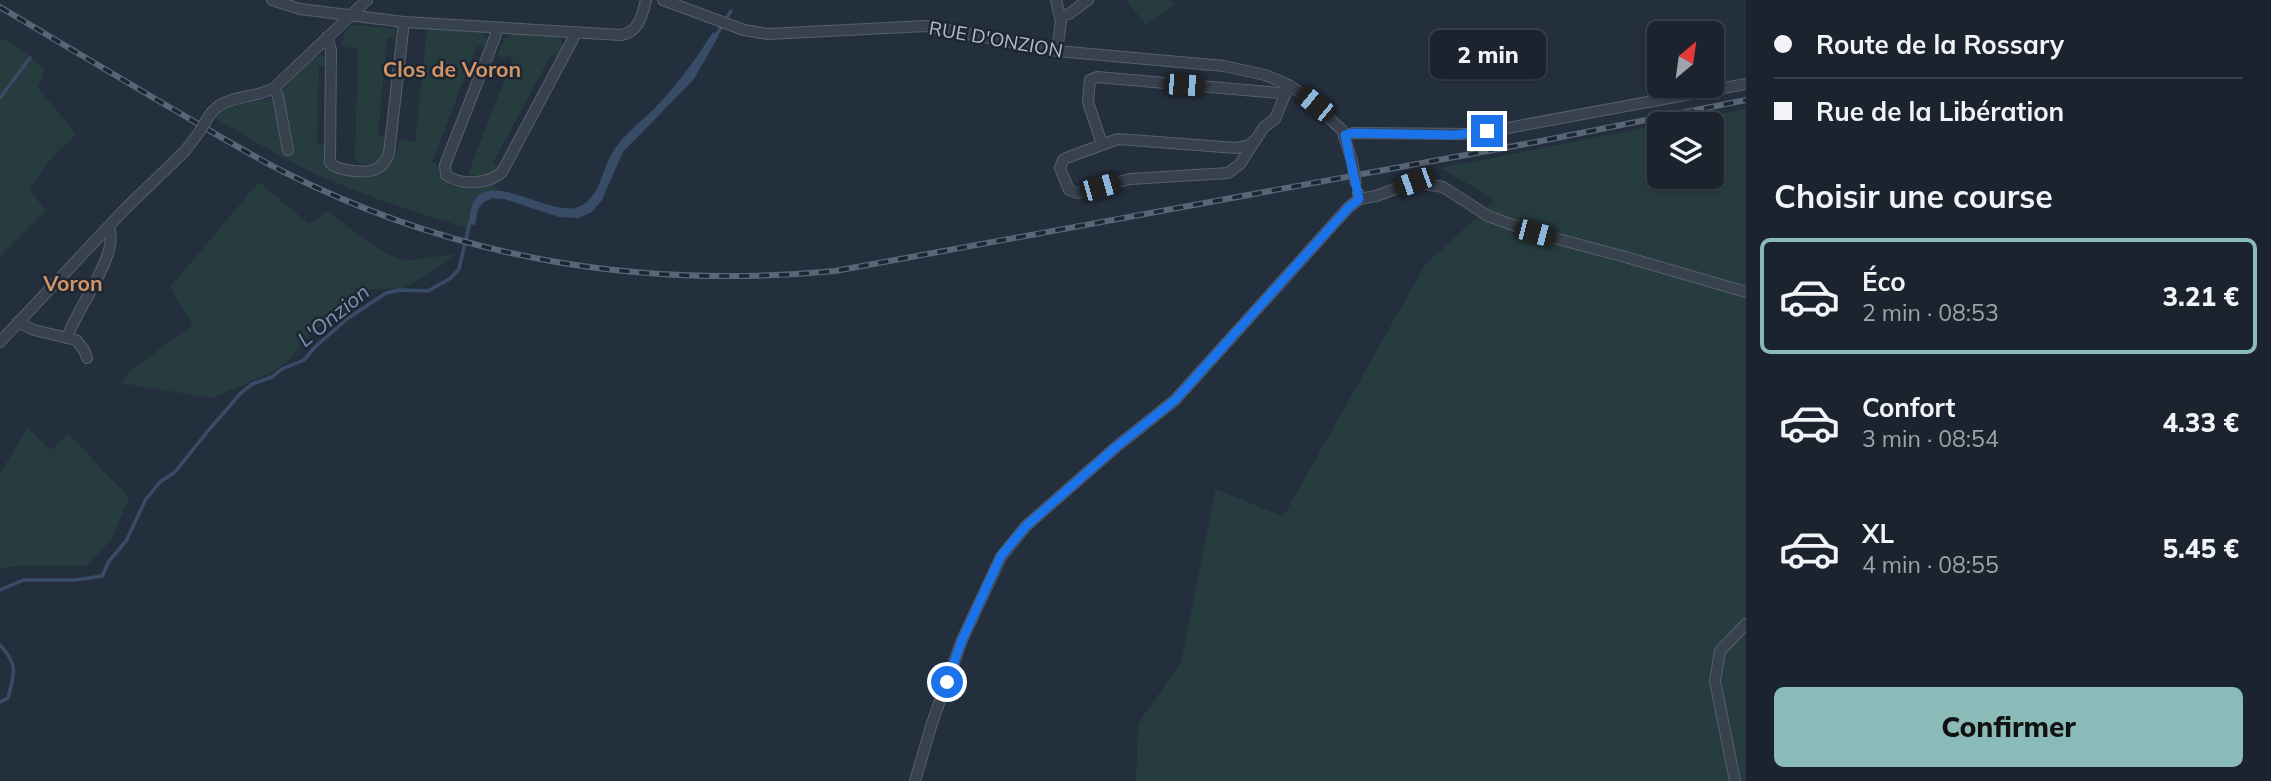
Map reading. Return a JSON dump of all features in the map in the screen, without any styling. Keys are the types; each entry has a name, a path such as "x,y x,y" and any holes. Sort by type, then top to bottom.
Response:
{"street":[{"path":"272,0 300,9 404,22 628,34 640,21 646,0"},
{"path":"0,342 185,150 220,104 274,88 368,0"},
{"name":"RUE D'ONZION","path":"663,0 744,30 775,34 926,26 1057,51 1224,66 1265,75 1329,116 1345,135 1359,199"},
{"path":"1056,0 1061,16 1057,51"},
{"path":"1061,16 1069,14 1088,0"},
{"path":"327,37 331,50 330,163 335,167 373,171 382,165 389,153 404,22"},
{"path":"497,28 445,165 446,175 460,181 487,180 502,172 575,32"},
{"path":"1102,144 1088,102 1088,86 1093,78 1279,93 1288,88"},
{"path":"1345,135 1475,134 1746,84"},
{"path":"274,88 278,96 288,150"},
{"path":"1254,141 1236,148 1126,139 1111,141 1063,160 1060,168 1073,192 1130,178 1228,173 1240,164 1264,127 1275,119 1288,88"},
{"path":"915,781 932,723 962,640 1001,556 1026,526 1116,447 1175,400 1359,199 1376,196 1414,182 1443,187 1488,216 1535,233 1746,292"},
{"path":"67,338 73,321 100,274 111,234 108,227"},
{"path":"18,322 34,330 79,342 87,358"},
{"path":"1735,781 1715,681 1720,651 1746,624"}],"green space":[{"path":"1126,0 1171,0 1174,4 1146,25"},
{"path":"350,26 396,29 395,38 387,38 378,136 386,137 385,144 380,159 372,163 358,163 355,159 358,48 342,47 344,32"},
{"path":"427,28 480,32 487,38 485,48 477,46 432,162 439,165 444,182 451,186 468,188 494,185 498,191 484,193 469,216 467,228 343,186 280,156 213,117 223,108 272,98 285,155 293,154 282,91 286,84 321,55 325,58 325,66 319,67 317,144 325,145 326,168 363,175 379,173 390,165 399,140 415,142"},
{"path":"515,33 555,36 562,40 563,48 559,58 551,55 493,163 500,167 485,175 468,174 513,58 507,55 505,59 497,55 505,38"},
{"path":"0,38 15,45 45,69 38,88 76,134 55,154 29,189 46,211 0,257"},
{"path":"1746,109 1746,781 1136,781 1138,724 1181,662 1216,489 1283,517 1425,265 1495,200 1441,168 1647,127 1647,189 1724,189 1724,113"},
{"path":"259,182 309,224 327,211 378,249 403,261 455,254 426,276 401,289 371,289 343,304 302,343 288,361 272,372 212,398 121,383 130,370 193,326 170,287"},
{"path":"28,428 51,450 69,434 129,498 111,540 86,566 16,566 0,569 0,473"}],"water":[{"path":"713,32 719,35 694,79 623,152 602,200 592,212 578,218 559,217 493,198 478,209 475,225 469,224 473,203 482,193 512,193 564,208 578,207 585,203 599,184 615,148 672,89"}],"waterway":[{"name":"L'Onzion","path":"715,37 731,11"},
{"path":"0,98 30,58"},
{"name":"L'Onzion","path":"0,590 24,580 76,580 102,576 109,561 126,541 146,499 160,482 175,472 241,393 252,384 304,360 347,319 386,293 400,290 428,291 451,278 459,269 470,222"},
{"name":"L'Onzion","path":"0,645 10,658 13,670 8,698 0,702"}],"railway":[{"path":"0,7 254,156 350,202 417,227 484,247 552,261 622,271 692,276 763,276 835,271 1536,142 1746,100"}],"district":[{"name":"Clos de Voron","path":"452,69"},
{"name":"Voron","path":"73,283"}],"route":[{"path":"947,682 962,640 1001,556 1026,526 1116,447 1175,400 1359,199 1345,135 1464,135 1487,131"}]}
